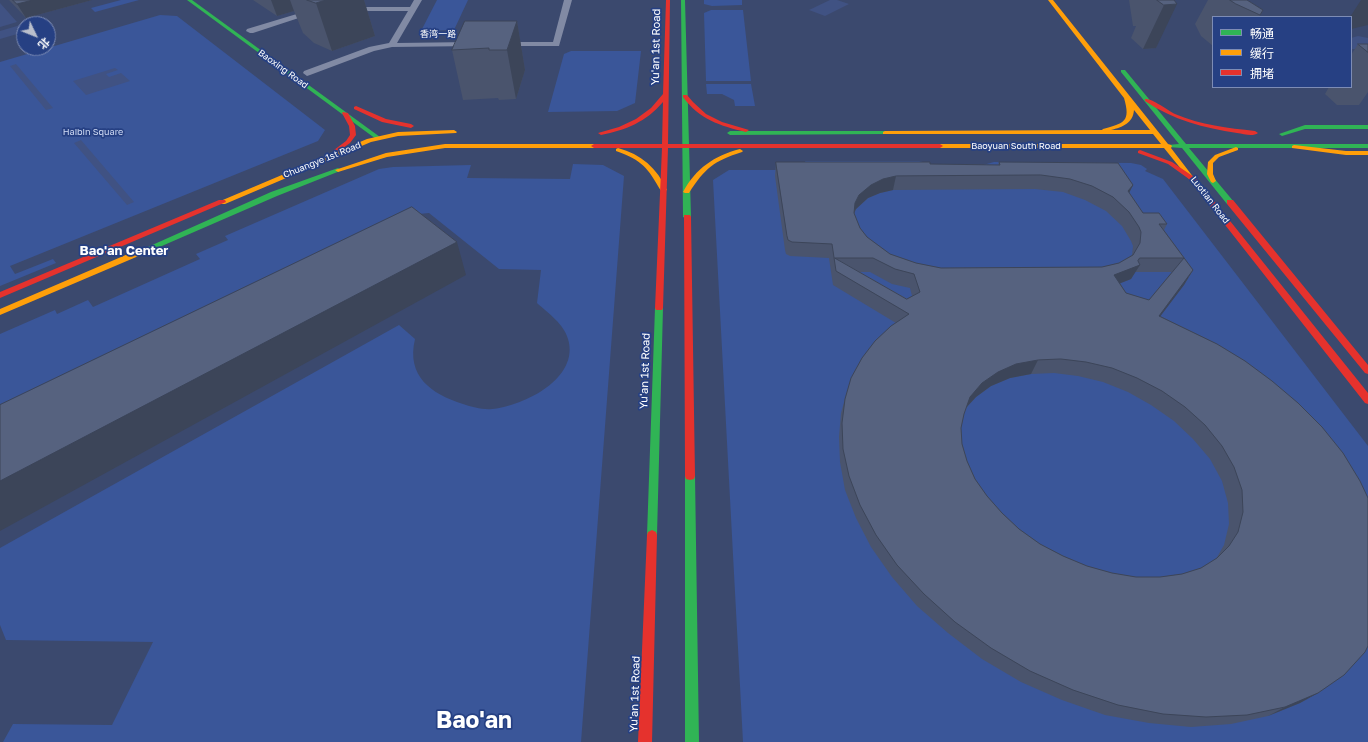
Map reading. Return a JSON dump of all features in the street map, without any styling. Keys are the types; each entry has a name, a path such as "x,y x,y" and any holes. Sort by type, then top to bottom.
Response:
{"main road":[{"name":"Baoxing Road","path":"189,0 378,138 389,138"},
{"name":"Yu'an 1st Road","path":"668,0 667,93 679,134 686,147 692,742"},
{"name":"Yu'an 1st Road","path":"645,742 665,147 679,134 685,96 684,0"},
{"name":"Luotian Road","path":"1050,0 1157,132 1368,400"},
{"name":"Luotian Road","path":"1116,63 1368,371"},
{"name":"Baoxing Road","path":"303,70 319,82"},
{"path":"636,133 597,133 625,128 644,119 654,110 667,93"},
{"path":"685,96 697,112 715,122 735,128 764,133"},
{"path":"1086,132 1106,130 1125,122 1130,117 1132,112 1127,96"},
{"name":"Baoyuan South Road","path":"719,133 1259,133 1214,128 1184,121 1163,112 1147,100"},
{"path":"287,189 372,149 389,138 465,132 392,123 376,119 352,106 389,138 445,146"},
{"path":"317,161 342,147 352,137 354,130 353,126 345,114"},
{"path":"1368,127 1305,127 1279,133 1368,133"},
{"path":"655,134 679,134"},
{"name":"Chuangye 1st Road","path":"0,294 317,161 378,138"},
{"name":"Chuangye 1st Road","path":"0,312 287,189 381,156 410,149 445,146 665,147"},
{"path":"1107,146 1139,152 1163,159 1178,167 1194,180"},
{"path":"1213,181 1209,168 1211,161 1216,156 1236,149 1257,146"},
{"path":"1288,146 1346,153 1368,153"},
{"name":"Baoyuan South Road","path":"665,147 1368,146"},
{"path":"602,147 627,153 646,163 656,173 663,190"},
{"path":"687,192 694,177 715,160 736,152 766,147"}],"street":[{"path":"392,45 418,0"},
{"path":"494,44 556,44 568,0"},
{"path":"342,10 413,9"},
{"path":"249,31 320,11"},
{"name":"香湾一路","path":"303,70 392,45 479,44"}],"green space":[{"path":"121,0 139,0 95,12 91,8"},
{"path":"437,0 468,0 454,30 421,31"},
{"path":"704,0 742,0 742,5 712,6 704,4"},
{"path":"711,10 743,10 751,81 706,81 704,13"},
{"name":"Haibin Square","path":"160,15 177,16 325,130 318,141 10,266 15,274 53,259 56,263 0,286 0,62 20,56 56,56 56,46"},
{"path":"571,51 641,51 635,103 617,111 548,112 564,54"},
{"path":"706,84 751,84 755,106 735,106 734,100 722,94 707,94"},
{"path":"805,161 919,161 942,167 983,165 994,162 1131,163 1141,165 1147,169 1145,171 1163,179 1368,446 1368,742 743,742 713,180 729,170 807,170"},
{"path":"573,164 603,165 624,176 581,742 3,742 13,724 112,725 153,642 6,640 0,625 0,548 399,325 415,339 413,352 414,363 424,382 431,389 451,400 481,409 505,407 533,396 546,388 558,377 566,366 569,353 568,339 563,328 537,303 541,270 499,269 429,213 408,215 0,412 0,334 55,310 57,314 88,300 93,307 200,259 196,254 228,240 225,236 379,169 393,167 471,165 467,178 570,179"}],"shaded area":[{"path":"830,0 837,0 849,4 825,16 809,10"},
{"path":"0,3 16,22 0,27"},
{"path":"16,26 16,34 0,39 0,31"},
{"path":"1358,36 1368,38 1368,49 1352,49 1352,38"},
{"path":"16,64 53,108 46,110 10,66"},
{"path":"115,68 118,70 106,74 109,77 121,73 130,81 86,95 73,81"},
{"path":"81,140 134,202 127,205 74,143"}],"building":[{"path":"13,0 33,0 17,4"},
{"path":"307,0 326,0 316,3"},
{"path":"1157,0 1174,0 1177,4 1164,5"},
{"path":"1230,0 1247,0 1263,10 1260,15"},
{"path":"465,21 517,21 507,50 489,50 489,48 452,50"},
{"path":"1358,44 1368,44 1368,52"},
{"path":"776,162 930,162 930,164 1000,165 999,162 1118,163 1133,185 1128,191 1143,213 1159,213 1167,224 1159,224 1193,270 1159,316 1217,344 1245,361 1272,381 1298,403 1322,427 1343,453 1360,481 1368,498 1368,646 1365,652 1344,675 1318,693 1285,707 1247,715 1206,717 1163,714 1118,705 1073,690 1030,671 991,648 955,622 924,594 897,565 876,535 860,505 849,476 843,449 842,423 845,399 851,378 862,358 875,341 891,326 909,314 836,271 832,244 792,242 788,240","holes":["1041,175 1070,179 1092,186 1113,197 1129,212 1139,227 1141,232 1140,243 1133,255 1119,263 1102,267 941,268 916,263 890,254 867,237 860,228 854,213 855,203 859,195 871,185 883,179 896,176","835,258 873,258 895,269 914,274 920,292 907,299","1140,258 1184,258 1149,300 1126,293 1114,275 1140,265 1138,261","1061,359 1086,362 1112,368 1137,378 1162,391 1185,407 1205,425 1222,446 1234,467 1242,490 1243,512 1238,532 1229,546 1217,558 1201,568 1182,574 1160,577 1136,577 1112,573 1087,566 1040,544 1019,529 1002,513 975,479 967,461 962,444 961,428 964,414 970,397 982,383 998,372 1016,364 1038,360"]},
{"path":"412,207 457,242 0,481 0,405"}],"traffic: fast":[{"path":"189,0 378,138"},
{"path":"683,0 687,217"},
{"path":"1123,71 1230,202"},
{"path":"1282,134 1305,127 1368,127"},
{"path":"730,133 885,133"},
{"path":"1169,146 1368,146"},
{"path":"145,250 274,194 338,170"},
{"path":"652,535 659,308"},
{"path":"690,476 692,742"}],"traffic: slow":[{"path":"1050,0 1192,179"},
{"path":"1105,130 1120,126 1128,120 1131,111 1127,96"},
{"path":"222,202 369,140 398,134 454,132"},
{"path":"885,133 1154,132"},
{"path":"338,170 386,155 445,146 594,146"},
{"path":"940,146 1169,146"},
{"path":"1294,147 1346,153 1368,153"},
{"path":"1213,181 1210,174 1210,163 1217,156 1236,149"},
{"path":"618,150 633,156 646,164 656,175 663,190"},
{"path":"687,192 696,176 708,165 715,160 740,151"},
{"path":"0,312 145,250"}],"traffic: jam":[{"path":"659,308 666,122 668,0"},
{"path":"601,133 630,125 646,116 667,93"},
{"path":"685,96 697,110 711,119 728,126 746,130"},
{"path":"1147,100 1172,115 1198,124 1226,130 1255,133"},
{"path":"356,108 384,121 411,126"},
{"path":"336,151 348,142 353,135 352,126 345,113"},
{"path":"594,146 940,146"},
{"path":"1140,152 1170,163 1195,180"},
{"path":"1192,179 1368,400"},
{"path":"0,295 222,202"},
{"path":"1230,202 1368,371"},
{"path":"687,217 690,476"},
{"path":"645,742 652,535"}],"district":[{"name":"Bao'an Center","path":"124,251"},
{"name":"Bao'an","path":"474,721"}]}
